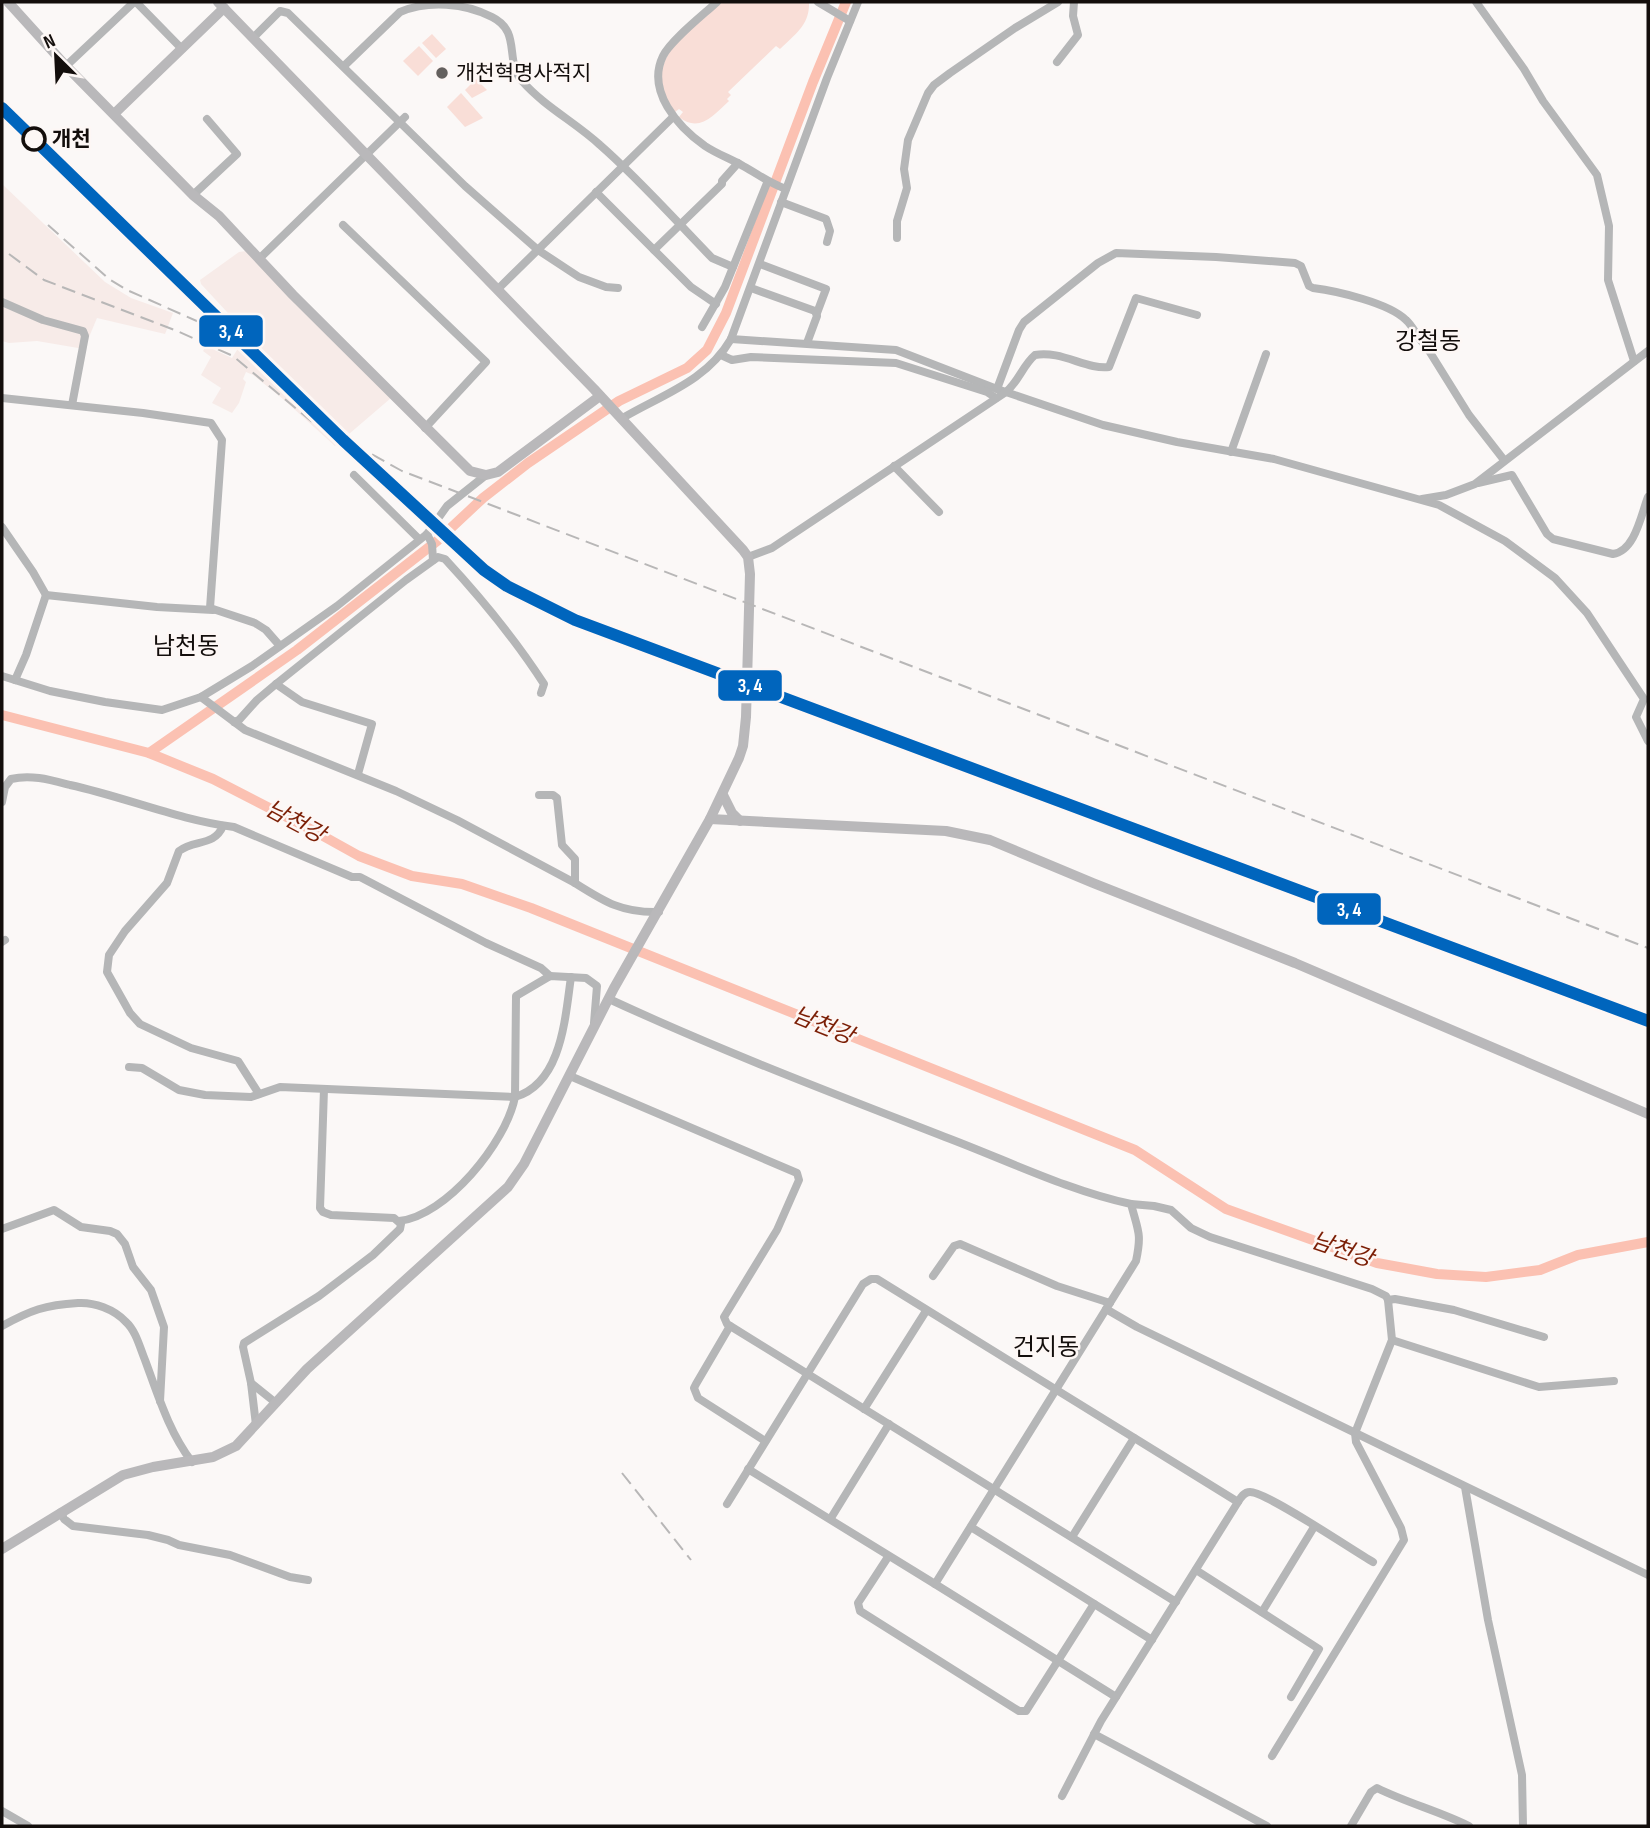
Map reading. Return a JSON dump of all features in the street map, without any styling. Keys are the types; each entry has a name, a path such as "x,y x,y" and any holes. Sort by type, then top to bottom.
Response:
{"main road":[{"path":"8,2 66,66 193,195 219,216 470,471 485,475 505,468 602,398"},
{"path":"2,1549 123,1475 153,1467 192,1462 229,1450 256,1425 307,1368 508,1186 524,1164 614,988 723,795 743,746 750,605 748,556 498,289 221,5 182,49 114,114"},
{"path":"723,795 732,813 740,821"},
{"path":"710,819 946,831 990,839 1295,963 1648,1114"}],"street":[{"path":"66,66 135,2 182,49"},
{"path":"344,66 400,12 408,8 443,2 492,17 506,27 509,33 514,69 523,82 556,114 592,138 712,258 733,267"},
{"path":"717,2 668,48 663,56 658,81 662,96 673,117 705,146 738,163 767,183 782,188"},
{"path":"818,2 847,20"},
{"path":"625,424 705,370 721,355 731,339 781,202 782,188 847,20 858,2"},
{"path":"897,238 897,221 907,188 904,169 908,141 931,88 1014,28 1058,2"},
{"path":"1057,62 1078,35 1073,16 1074,2"},
{"path":"1476,2 1597,175 1610,234 1608,280 1633,361"},
{"path":"253,38 280,11 284,11 402,120 465,186 538,250 579,276 606,287 618,288"},
{"path":"498,289 673,117"},
{"path":"193,195 237,154 207,119"},
{"path":"259,259 402,120"},
{"path":"654,250 722,184 738,163"},
{"path":"702,327 733,267 767,183"},
{"path":"596,192 691,287 716,304"},
{"path":"781,202 826,219 830,230 827,242"},
{"path":"343,225 486,362 425,428"},
{"path":"748,556 772,548 996,394 1024,322 1111,254 1216,257 1295,263 1300,266 1309,286 1345,293 1406,319 1469,415 1504,460"},
{"path":"760,264 826,289 807,343"},
{"path":"751,288 817,313"},
{"path":"1006,392 1035,355 1070,358 1109,368 1136,299 1196,315"},
{"path":"2,302 43,320 83,331 85,336 72,405"},
{"path":"731,339 896,350 996,394"},
{"path":"841,346 841,360"},
{"path":"1475,484 1648,351"},
{"path":"1231,452 1266,354"},
{"path":"721,355 732,360 751,357 902,365 987,392 1006,392 1120,429 1274,459 1439,505 1505,541 1566,588 1598,629 1644,699 1636,717 1648,741"},
{"path":"2,398 211,423 222,440 210,608 213,610"},
{"path":"894,466 939,512"},
{"path":"354,474 419,539"},
{"path":"2,676 50,691 162,710 204,699 337,606 427,534 447,506 485,475"},
{"path":"1420,499 1446,495 1475,484 1512,475 1547,534 1553,539 1613,554 1629,546 1648,497"},
{"path":"2,527 46,595 15,680"},
{"path":"427,534 432,544 433,560"},
{"path":"234,722 276,684 438,557 445,559 487,604 544,684 541,693"},
{"path":"46,595 213,610 256,623 280,646"},
{"path":"276,684 302,702 372,724 358,774"},
{"path":"204,699 245,730 358,774 457,820 597,897 637,913 659,912"},
{"path":"2,802 5,787 11,779 34,777 109,793 251,833 352,877 360,877 486,943 541,968 550,976"},
{"path":"539,796 553,794 557,798 562,845 575,859 575,883"},
{"path":"223,825 219,833 209,841 178,851 162,891 125,930 109,955 107,972 134,1019 148,1029 179,1043 239,1061 259,1094"},
{"path":"324,1089 320,1208 331,1215 394,1218 399,1221 419,1217 475,1170 502,1134 512,1111 514,1097 516,996 550,976 586,978 597,986 593,1029"},
{"path":"129,1067 142,1068 165,1083 190,1092 227,1097 251,1097 280,1087 514,1097 524,1095 537,1085 562,1038 571,977"},
{"path":"609,999 683,1034 1108,1199 1171,1210 1191,1228 1210,1237 1373,1289 1386,1296 1392,1340 1355,1433 1356,1442 1401,1528 1404,1540 1272,1756"},
{"path":"570,1076 797,1173 799,1180 777,1230 724,1317 730,1326 1176,1602"},
{"path":"935,1584 1136,1261 1140,1244 1138,1223 1131,1204"},
{"path":"2,1229 54,1210 75,1224 110,1231 121,1239 128,1250 133,1267 151,1290 164,1326 160,1401"},
{"path":"256,1425 244,1343 319,1296 373,1255 394,1237 400,1229 399,1221"},
{"path":"933,1276 954,1246 960,1244 1108,1306 1137,1327 1648,1575"},
{"path":"727,1504 866,1281 877,1279 1238,1502"},
{"path":"1388,1300 1454,1310 1544,1337"},
{"path":"2,1326 39,1307 64,1304 91,1302 117,1314 128,1323 135,1335 181,1448 192,1462"},
{"path":"864,1409 926,1311"},
{"path":"730,1326 696,1384 696,1393 698,1398 765,1441"},
{"path":"1392,1340 1539,1387 1614,1381"},
{"path":"251,1383 276,1403"},
{"path":"831,1518 889,1424"},
{"path":"1072,1537 1134,1438"},
{"path":"748,1469 1116,1697"},
{"path":"1465,1487 1488,1620 1522,1775 1523,1826"},
{"path":"1062,1796 1116,1697 1244,1493 1250,1492 1273,1501 1373,1562"},
{"path":"61,1512 64,1519 73,1526 168,1539 178,1545 230,1555 290,1577 308,1580"},
{"path":"971,1527 1152,1640"},
{"path":"1262,1612 1314,1527"},
{"path":"888,1557 858,1603 863,1614 1019,1711 1026,1711 1094,1604"},
{"path":"1195,1570 1319,1649 1291,1697"},
{"path":"1094,1734 1267,1826"},
{"path":"1351,1826 1371,1792 1377,1788 1469,1826"},
{"path":"2,1811 29,1826"}],"shaded area":[{"path":"719,2 809,2 809,10 796,34 780,49 776,46 728,92 731,95 727,99 729,101 717,112 706,121 686,122 679,117 683,112 679,109 675,112 663,93 661,78 664,65 678,41"},
{"path":"432,34 446,49 436,58 422,43"},
{"path":"419,46 433,61 418,76 403,61"},
{"path":"476,79 487,90 472,98 465,90"},
{"path":"461,93 483,118 465,127 447,107"},
{"path":"2,184 105,282 131,298 173,313 165,334 97,318 84,349 37,341 2,341"},
{"path":"246,251 391,398 335,446 283,399 246,372 243,379 246,382 239,403 232,413 212,403 221,388 201,375 211,357 203,351 206,346 232,358 237,350 252,339 200,280 239,252"}],"waterway":[{"path":"149,753 297,650 437,541 483,498 528,463 619,401 687,368 707,350 726,313 846,2"},
{"name":"남천강","path":"2,715 149,753 213,779 359,856 412,876 462,884 531,908 1135,1150 1226,1209 1377,1263 1437,1274 1486,1277 1540,1270 1578,1255 1648,1242"}],"railway":[{"path":"48,225 109,279 127,290 217,330 248,354 262,369"},
{"path":"9,254 44,280 177,331 233,356 317,426"},
{"path":"276,373 366,451 402,471 1648,948"},
{"path":"622,1473 691,1560"}],"transit line":[{"path":"2,108 343,440 484,570 507,586 575,620 1648,1021"}],"place":[{"name":"개천혁명사적지","path":"442,73"},
{"name":"개천","path":"34,139"}],"district":[{"name":"강철동","path":"1428,341"},
{"name":"남천동","path":"186,646"},
{"name":"건지동","path":"1046,1347"}]}
